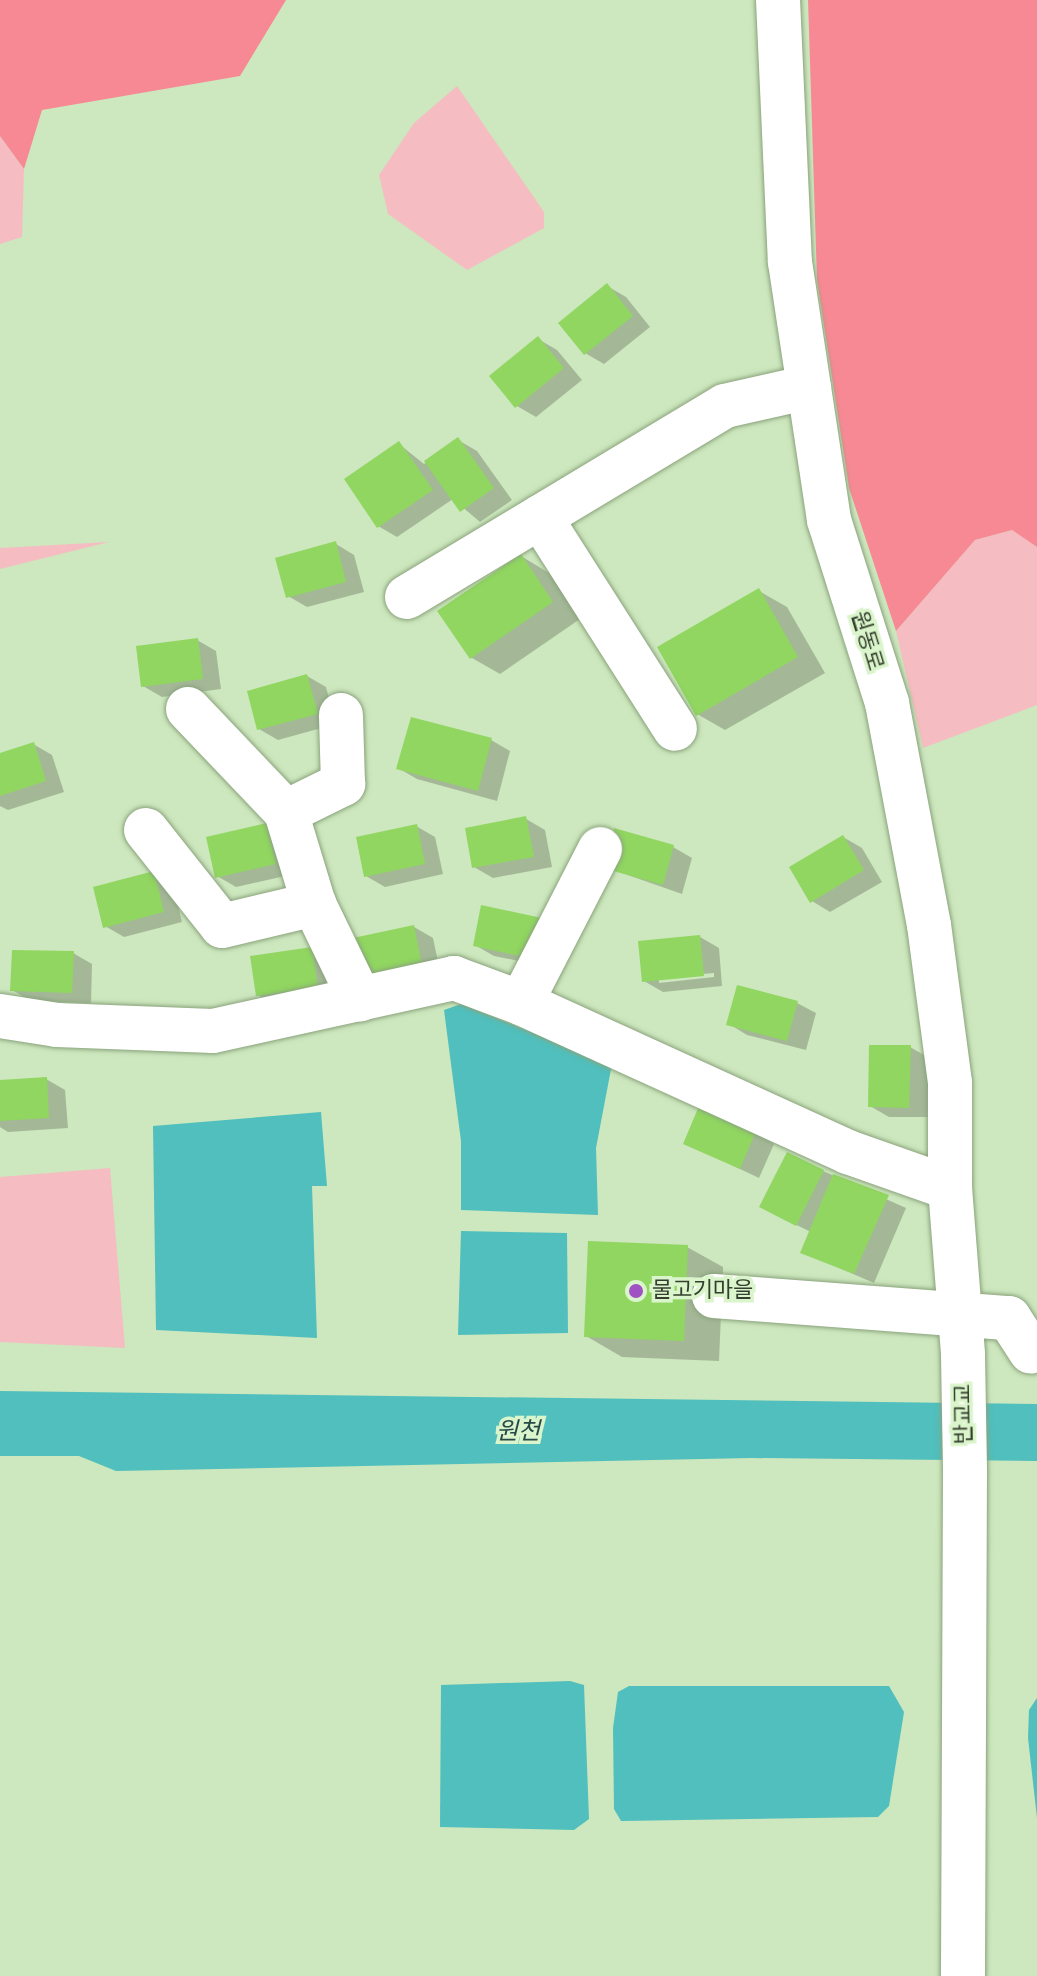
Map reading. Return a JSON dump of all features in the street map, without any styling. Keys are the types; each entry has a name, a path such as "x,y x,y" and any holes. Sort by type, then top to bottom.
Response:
{"street":[{"name":"원동로","path":"778,0 790,262 829,520 887,703 929,925 950,1083 950,1188 960,1318"},
{"path":"407,597 725,406 809,387"},
{"path":"540,517 675,729"},
{"path":"188,709 286,812 314,904 360,999"},
{"path":"286,812 343,784 341,715"},
{"path":"146,830 222,926 314,904"},
{"path":"521,1003 600,849"},
{"path":"0,1016 57,1025 213,1031 454,978 521,1003 848,1152 950,1188"},
{"path":"714,1296 960,1318 1009,1318 1031,1352"},
{"name":"반교교","path":"960,1318 965,1472 963,1976"}],"shaded area":[{"path":"0,0 286,0 240,76 42,110 24,169 0,136"},
{"path":"808,0 1037,0 1037,547 1012,530 975,540 896,631 849,488 817,280"},
{"path":"457,86 544,212 544,228 467,270 388,214 379,175 414,123"},
{"path":"0,136 24,169 22,237 0,244"},
{"path":"1012,530 1037,547 1037,705 923,748 896,631 975,540"},
{"path":"109,542 0,569 0,548"},
{"path":"110,1168 125,1348 0,1342 0,1177"}],"water":[{"path":"461,1004 612,1064 596,1148 598,1215 461,1210 461,1141 444,1010"},
{"path":"321,1112 327,1186 312,1186 317,1338 156,1330 153,1126"},
{"path":"461,1231 567,1233 568,1333 458,1335"},
{"name":"원천","path":"0,1391 1037,1404 1037,1461 751,1458 116,1471 79,1456 0,1456"},
{"path":"570,1681 584,1685 589,1819 574,1830 440,1827 441,1685"},
{"path":"629,1686 889,1686 904,1712 889,1806 878,1817 621,1821 614,1809 613,1728 618,1692"},
{"path":"1037,1698 1037,1818 1028,1738 1029,1710"}],"building":[{"path":"607,283 633,316 584,355 558,323"},
{"path":"538,336 564,368 515,408 489,376"},
{"path":"458,437 494,488 460,512 424,461"},
{"path":"399,441 433,490 377,528 344,479"},
{"path":"336,541 346,582 286,598 275,558"},
{"path":"521,554 553,602 470,659 437,611"},
{"path":"759,588 798,657 696,716 657,647"},
{"path":"198,638 203,679 141,687 136,646"},
{"path":"307,674 318,714 257,730 247,691"},
{"path":"411,717 492,738 478,791 396,769"},
{"path":"34,742 46,781 0,796 0,753"},
{"path":"526,816 534,857 472,868 465,828"},
{"path":"267,823 276,864 215,878 206,837"},
{"path":"417,824 425,864 364,877 356,837"},
{"path":"614,828 674,845 663,885 603,868"},
{"path":"843,835 864,870 810,903 789,867"},
{"path":"154,871 164,912 103,928 93,887"},
{"path":"481,905 542,918 534,959 473,946"},
{"path":"414,925 422,965 362,979 353,938"},
{"path":"700,935 704,976 642,982 638,941"},
{"path":"312,947 318,988 256,996 250,956"},
{"path":"12,950 74,951 72,993 10,991"},
{"path":"737,985 798,1001 787,1041 726,1025"},
{"path":"869,1045 911,1045 909,1108 868,1107"},
{"path":"47,1077 49,1118 0,1121 0,1080"},
{"path":"699,1106 756,1131 740,1169 683,1144"},
{"path":"787,1152 824,1170 796,1226 759,1207"},
{"path":"833,1174 889,1195 854,1274 800,1253"},
{"name":"물고기마을","path":"588,1241 688,1245 684,1341 584,1337"}],"place":[{"name":"물고기마을","path":"636,1291"}]}
